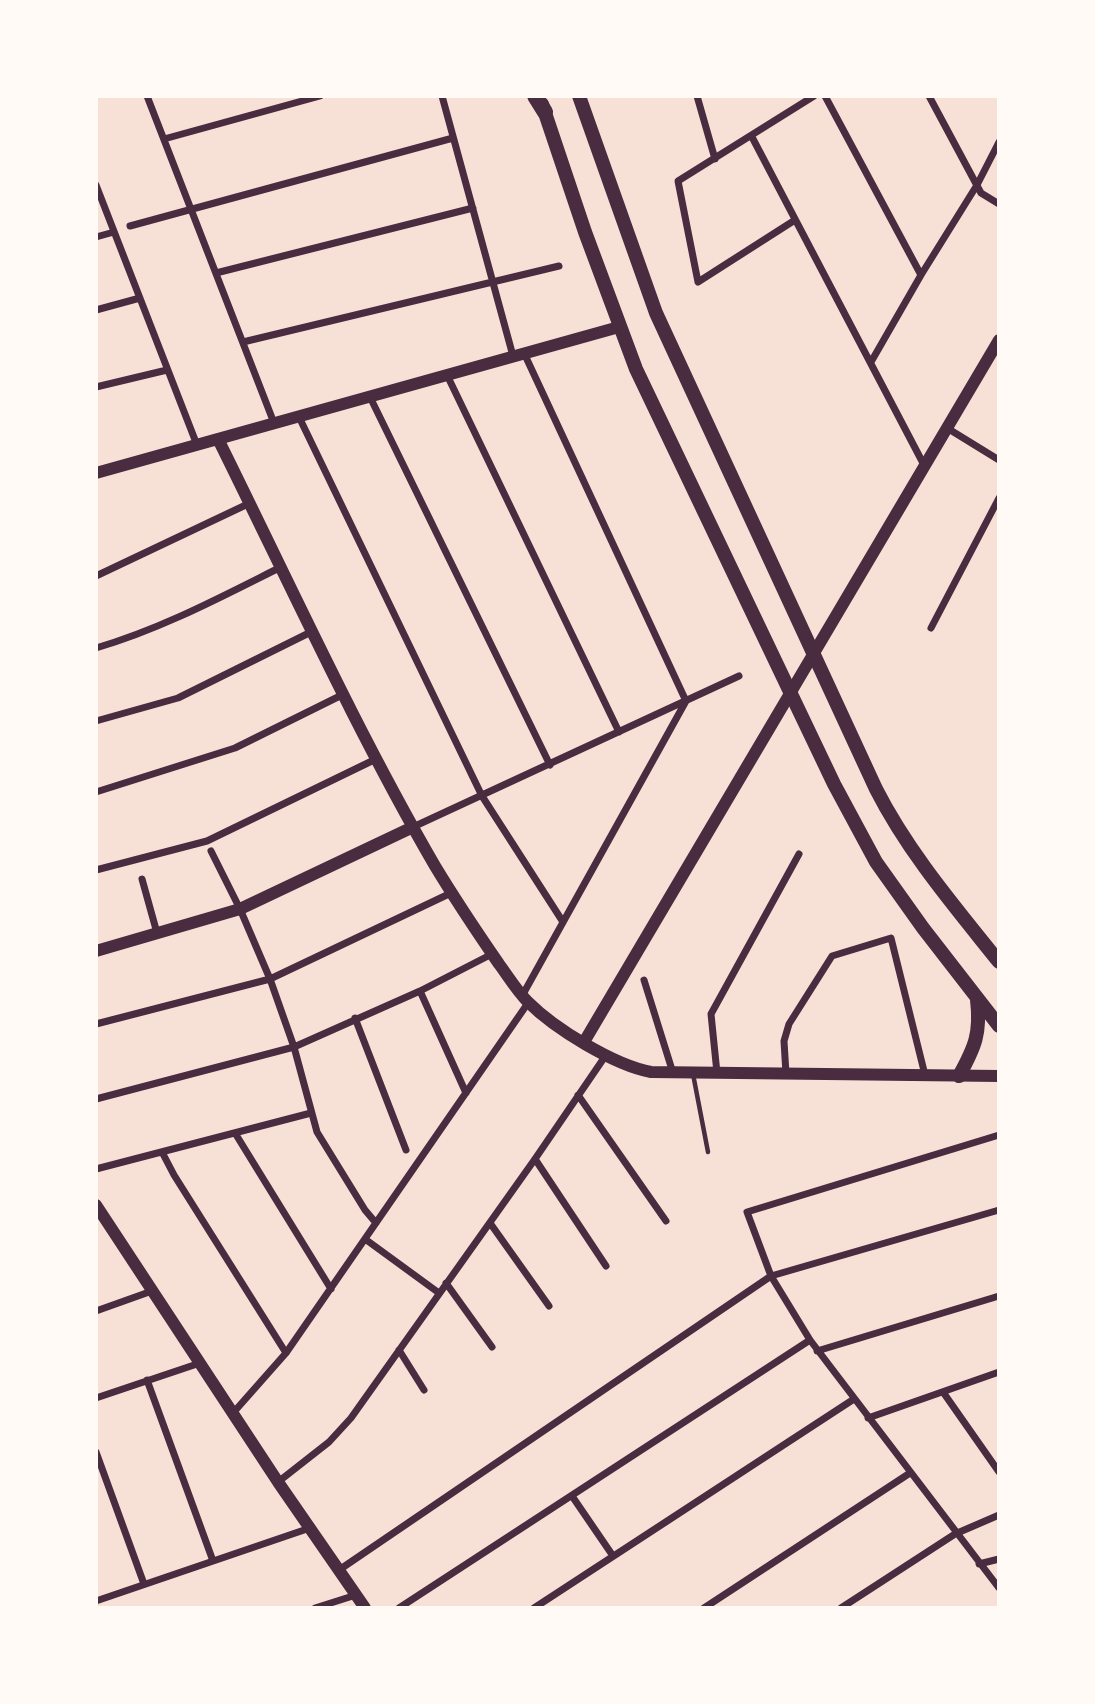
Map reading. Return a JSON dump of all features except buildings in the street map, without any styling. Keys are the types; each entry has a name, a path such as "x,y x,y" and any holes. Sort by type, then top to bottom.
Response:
{"main road":[{"path":"537,96 640,378 840,796 876,862 999,1026"},
{"path":"579,96 656,313 887,811 999,962"},
{"path":"959,1076 977,1040 977,998"}],"street":[{"path":"147,96 274,423"},
{"path":"164,139 320,96"},
{"path":"442,96 493,282 519,355 686,701"},
{"path":"697,96 715,159"},
{"path":"794,219 698,282 678,181 814,96"},
{"path":"825,96 920,275"},
{"path":"929,96 981,193 999,204"},
{"path":"752,137 925,466"},
{"path":"130,226 453,138"},
{"path":"871,362 920,275 977,185 999,142"},
{"path":"96,185 197,445"},
{"path":"216,273 473,208"},
{"path":"96,237 114,232"},
{"path":"243,342 559,266"},
{"path":"96,310 140,298"},
{"path":"96,473 620,327"},
{"path":"584,1042 999,340"},
{"path":"96,387 167,370"},
{"path":"447,375 619,732"},
{"path":"370,397 550,765"},
{"path":"299,416 482,796 563,922"},
{"path":"947,428 999,460"},
{"path":"218,439 376,759 413,827 492,954 525,999 550,1020 606,1055 637,1070 717,1074 999,1076"},
{"path":"931,628 999,498"},
{"path":"96,576 250,503"},
{"path":"96,638 98,647 147,631 181,617 281,566"},
{"path":"96,721 178,698 313,631"},
{"path":"96,951 240,909 739,676"},
{"path":"96,792 235,748 344,694"},
{"path":"233,1413 286,1353 466,1093 525,999 563,922 686,701"},
{"path":"96,870 207,841 376,759"},
{"path":"211,851 270,979 294,1047 317,1132 365,1210 376,1223"},
{"path":"717,1074 711,1014 799,854"},
{"path":"142,879 157,933"},
{"path":"96,1024 270,979 452,893"},
{"path":"786,1074 784,1041 789,1024 832,956 891,938 925,1076"},
{"path":"96,1099 294,1047 420,991 492,954"},
{"path":"644,980 673,1073"},
{"path":"420,991 466,1093"},
{"path":"355,1018 406,1150"},
{"path":"278,1482 342,1430 535,1160 606,1055"},
{"path":"578,1095 666,1222"},
{"path":"96,1169 311,1113"},
{"path":"235,1133 331,1289"},
{"path":"999,1135 747,1212 771,1276 817,1351 999,1588"},
{"path":"162,1152 286,1353"},
{"path":"535,1160 606,1266"},
{"path":"96,1205 278,1482 365,1608"},
{"path":"339,1570 771,1276 999,1210"},
{"path":"490,1223 549,1306"},
{"path":"365,1239 439,1293"},
{"path":"446,1283 492,1347"},
{"path":"96,1311 152,1291"},
{"path":"817,1351 999,1296"},
{"path":"399,1608 810,1340"},
{"path":"399,1350 424,1390"},
{"path":"96,1398 200,1363"},
{"path":"868,1418 999,1372"},
{"path":"147,1381 213,1561"},
{"path":"943,1392 999,1472"},
{"path":"534,1608 854,1399"},
{"path":"96,1452 144,1584"},
{"path":"704,1608 910,1473"},
{"path":"572,1496 613,1556"},
{"path":"841,1608 956,1534 999,1515"},
{"path":"96,1601 310,1528"},
{"path":"979,1564 999,1559"},
{"path":"314,1608 356,1595"}],"lane":[{"path":"693,1073 708,1152"}]}
